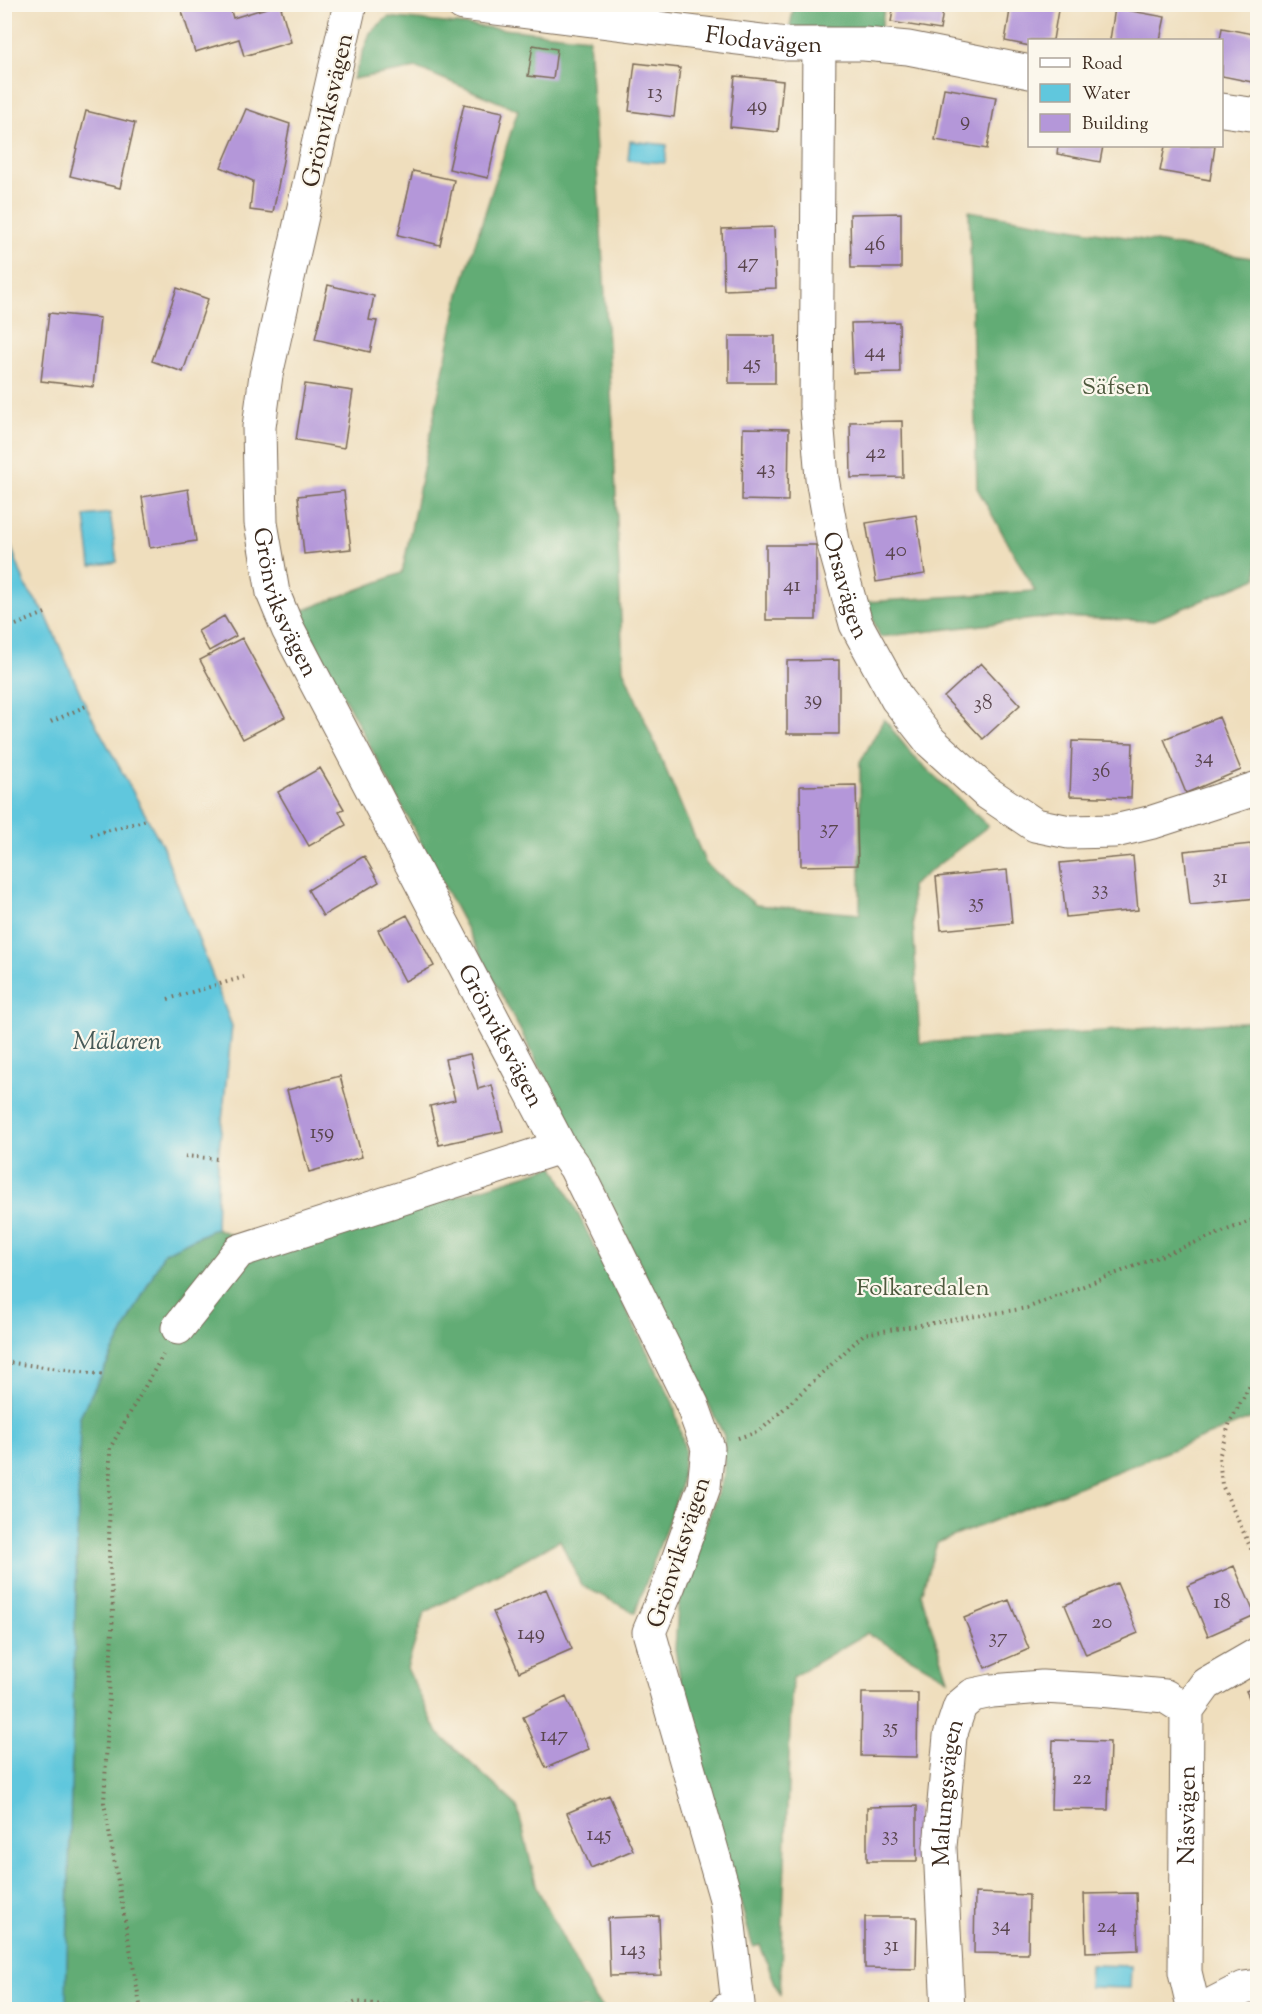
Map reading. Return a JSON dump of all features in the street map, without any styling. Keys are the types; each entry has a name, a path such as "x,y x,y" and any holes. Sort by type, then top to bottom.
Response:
{"street":[{"name":"Grönviksvägen","path":"350,4 266,375 259,427 261,523 273,593 288,629 560,1147 575,1167 692,1404 708,1448 704,1487 649,1632 726,1899 739,2008"},
{"name":"Flodavägen","path":"463,4 787,44 864,44 908,48 1028,72"},
{"name":"Orsavägen","path":"819,44 816,406 822,478 833,541 856,624 897,699 931,742 986,792 1035,825 1069,832 1115,831 1153,822 1257,788"},
{"path":"1223,110 1257,115"},
{"path":"178,1328 239,1251 560,1147"},
{"path":"1187,1710 1206,1684 1257,1654"},
{"name":"Malungsvägen","path":"948,2010 940,1847 950,1737 960,1706 973,1695 1042,1687 1165,1696 1187,1710"},
{"name":"Nåsvägen","path":"1187,1710 1185,1972 1194,2010"},
{"path":"1201,2010 1244,1988 1257,1986"}],"path":[{"path":"16,626 45,613"},
{"path":"51,722 86,706"},
{"path":"91,836 147,820"},
{"path":"168,999 244,977"},
{"path":"185,1155 218,1159"},
{"path":"708,1448 760,1431 864,1334 1027,1308 1257,1218"},
{"path":"141,2010 104,1803 113,1609 109,1555 110,1448 178,1328"},
{"path":"5,1362 106,1375"},
{"path":"1257,1371 1230,1422 1219,1457 1222,1485 1257,1564"},
{"path":"337,2010 356,2002 431,2010"}],"green space":[{"path":"794,5 885,5 880,32 790,27"},
{"name":"Folkaredalen","path":"388,17 589,38 613,424 623,669 706,864 756,905 860,914 860,763 884,719 913,756 988,826 911,886 920,1043 1257,1021 1257,1416 937,1543 921,1594 948,1679 867,1633 792,1677 780,1996 760,1945 753,1947 684,1702 675,1649 678,1607 684,1583 724,1475 724,1436 581,1145 299,612 402,573 459,294 518,110 417,68 353,79 370,33"},
{"name":"Säfsen","path":"969,211 1257,259 1257,578 1152,621 1051,617 880,637 866,602 1035,591 977,488"},
{"path":"554,1166 673,1403 685,1450 680,1489 635,1613 581,1585 560,1540 424,1613 407,1668 438,1733 517,1806 537,1888 595,2000 604,2009 69,2010 66,1998 80,1416 164,1253 216,1228 272,1254"}],"water":[{"path":"630,141 667,145 665,163 628,160"},
{"path":"110,513 117,562 91,566 85,516"},
{"name":"Mälaren","path":"5,530 26,587 45,613 86,706 162,845 232,1026 218,1159 216,1228 164,1253 80,1416 66,1998 69,2010 4,2009"},
{"path":"1090,1965 1131,1966 1130,1988 1089,1987"}],"building":[{"path":"229,4 233,18 280,4 291,42 244,56 239,39 195,52 180,5"},
{"path":"894,4 944,4 940,30 891,22"},
{"path":"1011,4 1059,4 1053,39 1028,39 1028,46 1005,41"},
{"path":"1115,8 1165,17 1160,39 1110,39"},
{"path":"1222,28 1258,35 1257,83 1223,76 1223,39 1220,39"},
{"path":"533,45 557,49 553,79 528,76"},
{"path":"635,63 680,68 674,117 629,111"},
{"path":"735,76 783,81 778,132 730,127"},
{"path":"944,88 996,97 987,149 935,140"},
{"path":"464,104 503,112 488,178 449,169"},
{"path":"246,109 290,124 273,213 250,210 253,181 221,167"},
{"path":"86,111 135,123 120,188 70,176"},
{"path":"1058,147 1103,147 1100,162 1057,154"},
{"path":"1165,147 1215,147 1210,180 1160,171"},
{"path":"413,171 454,180 440,245 398,235"},
{"path":"901,213 901,268 851,268 850,214"},
{"path":"774,227 776,288 724,290 722,229"},
{"path":"328,285 374,296 369,320 377,321 370,352 315,339"},
{"path":"177,288 208,299 183,372 152,361"},
{"path":"49,313 100,318 93,387 41,381"},
{"path":"899,322 900,372 853,373 851,323"},
{"path":"729,336 775,336 775,383 729,383"},
{"path":"305,384 353,391 344,448 296,440"},
{"path":"902,421 903,477 851,478 850,422"},
{"path":"743,428 789,429 788,501 742,500"},
{"path":"188,489 196,541 150,548 142,497"},
{"path":"344,491 351,549 304,554 298,496"},
{"path":"916,515 925,574 876,582 866,523"},
{"path":"766,545 816,545 816,620 766,620"},
{"path":"224,616 236,636 209,651 198,631"},
{"path":"242,638 285,717 243,739 200,660"},
{"path":"839,660 839,734 787,734 787,661"},
{"path":"981,663 1020,705 983,739 944,697"},
{"path":"1219,717 1241,770 1186,793 1164,739"},
{"path":"1072,741 1133,743 1131,798 1070,796"},
{"path":"320,768 344,809 339,811 346,825 309,846 278,792"},
{"path":"856,785 858,865 801,866 800,786"},
{"path":"1251,844 1257,898 1190,905 1184,851"},
{"path":"364,856 379,882 323,916 308,890"},
{"path":"1133,856 1138,910 1066,917 1060,863"},
{"path":"1007,870 1012,923 941,930 936,877"},
{"path":"407,915 434,966 405,981 378,930"},
{"path":"470,1054 478,1089 492,1085 503,1131 439,1145 430,1106 455,1100 445,1059"},
{"path":"340,1076 362,1157 309,1172 287,1090"},
{"path":"1234,1566 1255,1615 1208,1636 1187,1586"},
{"path":"1117,1583 1138,1633 1086,1655 1065,1605"},
{"path":"546,1589 572,1649 519,1672 493,1612"},
{"path":"1009,1600 1029,1649 985,1668 964,1618"},
{"path":"1258,1686 1258,1717 1246,1691"},
{"path":"862,1693 918,1693 917,1757 861,1756"},
{"path":"566,1697 589,1749 546,1768 523,1717"},
{"path":"1053,1740 1110,1742 1108,1810 1051,1809"},
{"path":"609,1795 633,1850 591,1868 567,1813"},
{"path":"917,1806 917,1861 867,1861 867,1807"},
{"path":"975,1893 1029,1895 1028,1954 974,1953"},
{"path":"1136,1893 1138,1950 1086,1952 1084,1894"},
{"path":"659,1916 661,1975 610,1976 608,1918"},
{"path":"865,1917 917,1917 916,1969 865,1968"}]}
